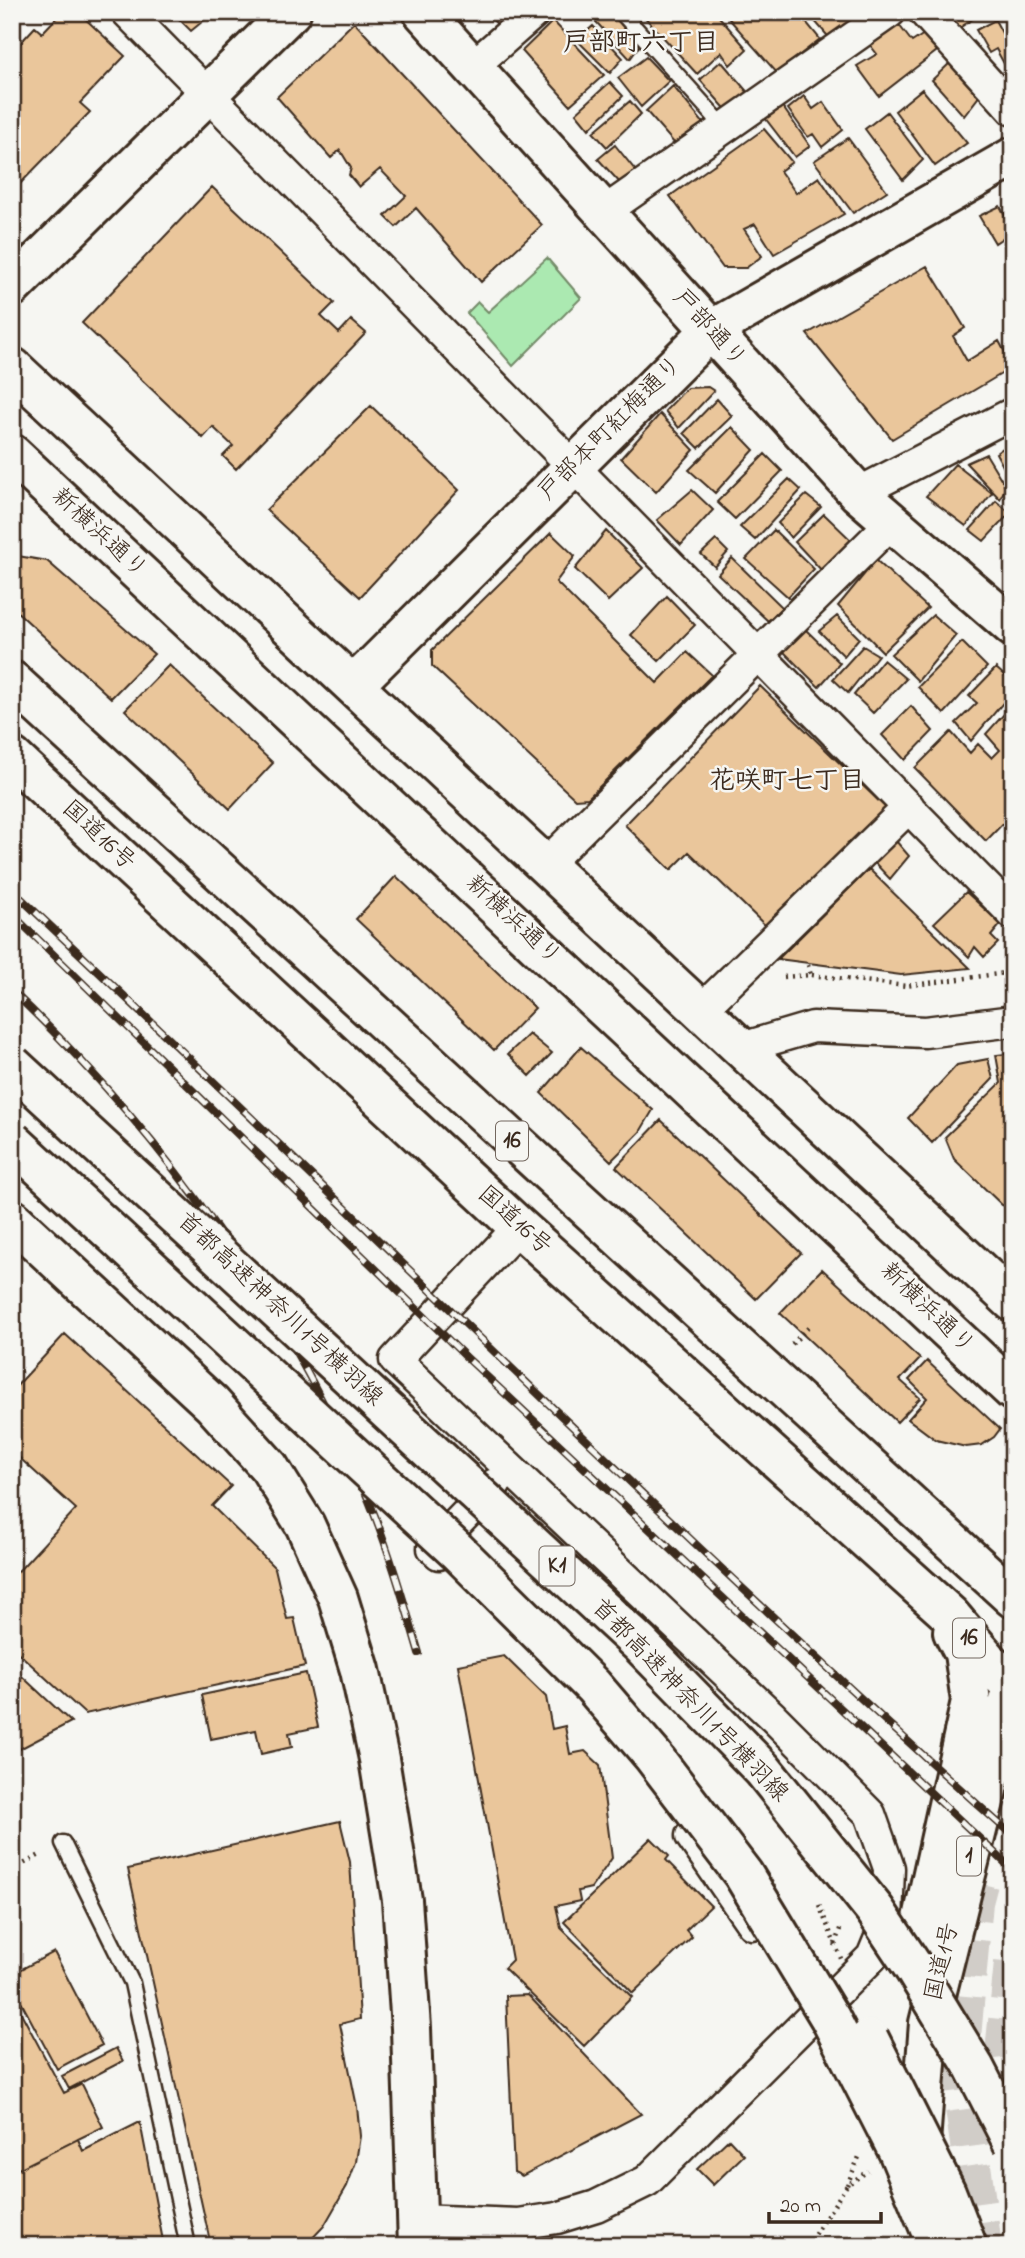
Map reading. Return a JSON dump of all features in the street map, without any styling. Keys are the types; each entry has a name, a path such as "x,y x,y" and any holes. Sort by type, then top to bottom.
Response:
{"main road":[{"path":"12,287 291,12"},
{"name":"戸部通り","path":"423,12 858,493 1013,627"},
{"name":"戸部本町紅梅通り","path":"354,685 711,330 1013,157"},
{"path":"15,372 702,1009 1013,1302"},
{"name":"新横浜通り","path":"12,454 1013,1391"},
{"path":"12,492 90,526"},
{"name":"16","path":"12,681 1013,1598"},
{"name":"国道16号","path":"12,757 519,1227 950,1615 1012,1687"},
{"name":"首都高速神奈川1号横羽線","path":"12,1065 640,1644 763,1770 875,1910 974,2067 1013,2143"},
{"name":"K1","path":"12,1140 447,1542 593,1686 701,1815 783,1938 830,2018 898,2151 937,2246"},
{"path":"12,1219 212,1404 269,1466 305,1525 338,1598 360,1670 374,1733 402,1900 411,2028 417,2233"},
{"path":"970,1259 1013,1271"},
{"path":"922,1591 964,1653 971,1701 922,1923 922,1957 929,2023"},
{"path":"593,1686 666,1754 718,1812 792,1910 846,1996 897,2090 946,2192 967,2246"},
{"name":"国道1号","path":"922,2246 917,2182 929,2023 1012,1687"}],"street":[{"path":"127,12 575,465 1013,914"},
{"path":"472,67 535,12"},
{"path":"604,212 890,12"},
{"path":"924,12 1013,110"},
{"path":"858,493 1013,413"},
{"path":"546,864 891,523"},
{"path":"702,1009 909,807"},
{"path":"742,1048 813,1027 925,1032 1013,1021"},
{"path":"417,2233 557,2218 596,2206 647,2181 813,2019 872,1957 887,1921 889,1868 870,1814 772,1717 508,1470 395,1360 519,1227"},
{"path":"508,1470 433,1548 564,1681 655,1786 732,1892 813,2019"}],"lane":[{"path":"621,12 725,128"},
{"path":"63,1843 132,1983 188,2246"}],"path":[{"path":"807,965 811,975 906,986 1013,972"},
{"path":"791,1345 811,1325"},
{"path":"814,1898 827,1920 844,1966"}],"green space":[{"path":"547,258 581,298 513,366 467,313 478,302 488,312"}],"building":[{"path":"62,12 78,12 125,56 80,103 90,112 12,192 12,52 35,27 42,33"},
{"path":"172,12 214,12 191,31"},
{"path":"485,12 509,12 497,24"},
{"path":"587,12 610,12 640,45 630,59"},
{"path":"640,12 715,12 747,49 730,65 721,52 697,74"},
{"path":"723,12 798,12 820,39 777,73"},
{"path":"807,12 843,12 851,20 832,41"},
{"path":"938,12 983,12 955,31"},
{"path":"995,20 1008,44 1013,41 1013,80 996,49 989,53 976,30"},
{"path":"553,21 604,75 570,105 522,51"},
{"path":"354,22 542,225 481,282 416,208 396,227 385,216 406,196 380,169 359,187 349,175 351,168 340,150 331,158 277,97"},
{"path":"899,25 912,42 924,34 937,51 879,96 857,66 877,54 870,45"},
{"path":"593,26 623,58 610,73 577,40"},
{"path":"12,32 22,42 12,52"},
{"path":"646,57 669,81 641,107 618,78"},
{"path":"721,61 750,95 730,114 700,80"},
{"path":"951,62 980,95 964,116 932,80"},
{"path":"610,82 623,96 589,129 576,113"},
{"path":"673,86 709,130 681,151 646,111"},
{"path":"922,89 967,143 935,166 895,111"},
{"path":"804,96 813,109 823,102 843,130 822,147 813,134 808,137 788,109"},
{"path":"630,101 641,114 607,147 593,132"},
{"path":"782,106 810,146 795,157 765,118"},
{"path":"887,112 923,160 903,180 865,129"},
{"path":"764,129 792,162 780,171 796,193 819,177 844,214 774,254 755,224 744,229 762,256 746,268 723,268 670,196"},
{"path":"848,138 887,191 853,213 814,161"},
{"path":"615,145 635,170 622,185 598,159"},
{"path":"212,187 334,303 321,316 339,333 351,320 366,333 236,469 223,456 233,446 213,427 203,438 82,323"},
{"path":"1000,206 1013,231 995,243 979,216"},
{"path":"927,266 965,328 953,336 967,361 999,341 1013,367 892,439 807,334"},
{"path":"708,387 714,391 679,428 665,411 687,388"},
{"path":"717,399 732,416 699,448 684,433"},
{"path":"371,406 459,490 360,597 266,510"},
{"path":"660,414 694,450 656,492 621,458"},
{"path":"732,427 754,450 715,493 689,470"},
{"path":"1013,441 1013,485 996,453"},
{"path":"765,454 782,471 735,519 717,502"},
{"path":"986,454 1006,487 1000,499 966,463"},
{"path":"955,464 992,493 966,526 926,496"},
{"path":"789,479 801,490 755,540 740,527"},
{"path":"692,490 713,510 681,545 657,520"},
{"path":"806,495 821,507 791,538 778,523"},
{"path":"996,501 1010,513 984,541 970,530"},
{"path":"824,514 854,543 824,573 795,542"},
{"path":"774,530 814,569 788,597 746,559"},
{"path":"606,531 643,568 608,601 575,569"},
{"path":"551,533 575,556 556,582 657,683 687,652 712,675 588,798 575,799 432,666 432,650"},
{"path":"716,540 728,552 715,567 701,554"},
{"path":"12,555 47,561 154,654 111,698 12,607"},
{"path":"732,558 782,607 768,621 718,574"},
{"path":"876,560 928,608 883,652 838,606"},
{"path":"667,596 695,625 659,661 631,635"},
{"path":"933,615 956,635 918,681 891,654"},
{"path":"837,616 859,638 844,656 819,631"},
{"path":"804,628 840,663 819,687 783,651"},
{"path":"962,642 987,667 944,714 918,687"},
{"path":"863,646 878,655 848,693 833,679"},
{"path":"883,660 906,679 873,713 854,695"},
{"path":"169,665 273,763 230,809 125,710"},
{"path":"996,668 1013,683 1013,691 971,741 956,723 977,703 969,696"},
{"path":"760,686 888,810 770,930 689,852 671,870 625,825"},
{"path":"1013,704 1013,768 1008,775 1013,779 1013,813 986,841 915,768 951,732 970,753 978,744 992,758 1000,750 986,734"},
{"path":"911,706 933,731 905,760 882,735"},
{"path":"896,841 909,856 890,879 873,861"},
{"path":"869,869 970,968 901,975 778,959"},
{"path":"396,876 535,1008 494,1050 356,919"},
{"path":"966,892 1001,924 991,936 998,943 984,957 975,947 969,957 934,923"},
{"path":"529,1034 552,1053 530,1076 508,1054"},
{"path":"581,1047 653,1110 640,1132 611,1161 541,1093"},
{"path":"1013,1053 1013,1208 1002,1205 954,1159 945,1137 1001,1083 996,1055"},
{"path":"988,1059 993,1079 932,1143 908,1118 957,1065"},
{"path":"661,1120 801,1253 756,1299 616,1167"},
{"path":"822,1269 920,1359 900,1380 920,1398 897,1422 780,1313"},
{"path":"65,1334 231,1486 212,1506 275,1568 287,1619 294,1618 305,1666 85,1714 12,1647 12,1578 76,1509 12,1451 12,1391"},
{"path":"927,1361 1000,1429 994,1437 982,1445 966,1447 936,1440 908,1419 927,1398 909,1380"},
{"path":"504,1656 546,1697 552,1729 565,1726 570,1754 585,1751 600,1765 612,1858 591,1888 578,1891 580,1901 556,1906 561,1928 632,1997 584,2046 504,1968 512,1960 458,1665"},
{"path":"12,1667 71,1722 12,1753"},
{"path":"12,1667 71,1722 12,1753"},
{"path":"306,1673 318,1727 289,1733 292,1747 261,1754 256,1730 211,1739 202,1695"},
{"path":"340,1821 350,1862 360,2019 340,2024 357,2107 360,2136 356,2162 347,2186 324,2226 305,2246 211,2246 128,1869"},
{"path":"651,1838 669,1856 666,1860 711,1906 686,1930 692,1937 633,1993 564,1922"},
{"path":"54,1952 102,2045 57,2069 12,1985 12,1974"},
{"path":"528,1995 641,2114 522,2176 514,2172 506,1996"},
{"path":"12,1996 64,2093 82,2084 103,2127 78,2139 83,2151 140,2122 164,2246 12,2246"},
{"path":"116,2048 123,2061 69,2089 62,2076"},
{"path":"140,2122 164,2246 12,2246 12,2172 78,2139 83,2151"},
{"path":"729,2139 744,2155 713,2185 697,2169"}],"tunnel":[{"path":"979,1883 974,1902 959,2071 983,2246"},
{"path":"1013,1963 1005,2042 1013,2111"}],"railway":[{"path":"12,890 759,1604 1013,1836"},
{"path":"12,914 465,1356 1013,1870"},
{"path":"12,991 120,1104 170,1165 261,1293 337,1430 369,1501 390,1557 419,1653"}],"district":[{"name":"戸部町六丁目","path":"641,44"},
{"name":"花咲町七丁目","path":"787,782"}]}
